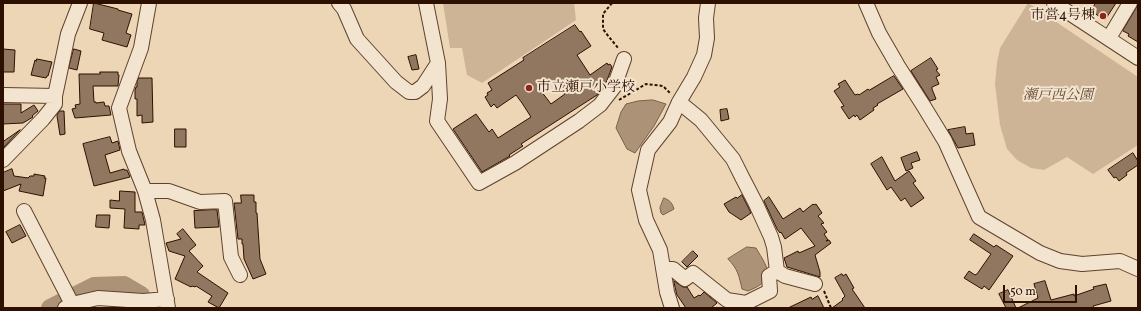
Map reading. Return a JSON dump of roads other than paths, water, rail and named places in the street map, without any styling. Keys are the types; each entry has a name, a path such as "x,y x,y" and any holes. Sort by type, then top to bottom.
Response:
{"street":[{"path":"3,160 56,104 55,96 68,34 80,3"},
{"path":"24,211 68,300 98,298 168,303 153,220 146,191 129,151 119,108 141,48 149,3"},
{"path":"339,3 344,9 357,39 396,82 409,92 415,92 423,86 438,63"},
{"path":"426,3 438,63 440,99 436,121 479,183 515,163 579,121 600,105 614,87 624,59"},
{"path":"672,308 667,292 660,250 646,220 639,190 648,150 670,122 704,55 707,38 706,18 708,3"},
{"path":"866,3 879,32 898,66 945,141 979,217 1034,249 1060,261 1082,264 1120,262 1138,269"},
{"path":"1054,3 1138,58"},
{"path":"1112,33 1130,3"},
{"path":"4,95 55,96"},
{"path":"679,102 701,120 733,159 771,237 777,270 785,276 815,284"},
{"path":"146,191 169,191 200,202 225,201 230,257 240,275"},
{"path":"663,269 673,268 685,279 693,273 727,300 746,305 770,291 769,276 777,270"}],"waterway":[{"path":"50,308 94,286 124,285 141,295"}],"place":[{"name":"市営4号棟","path":"1103,16"},
{"name":"市立瀬戸小学校","path":"529,88"}],"park label":[{"name":"瀬戸西公園","path":"1058,96"}]}
